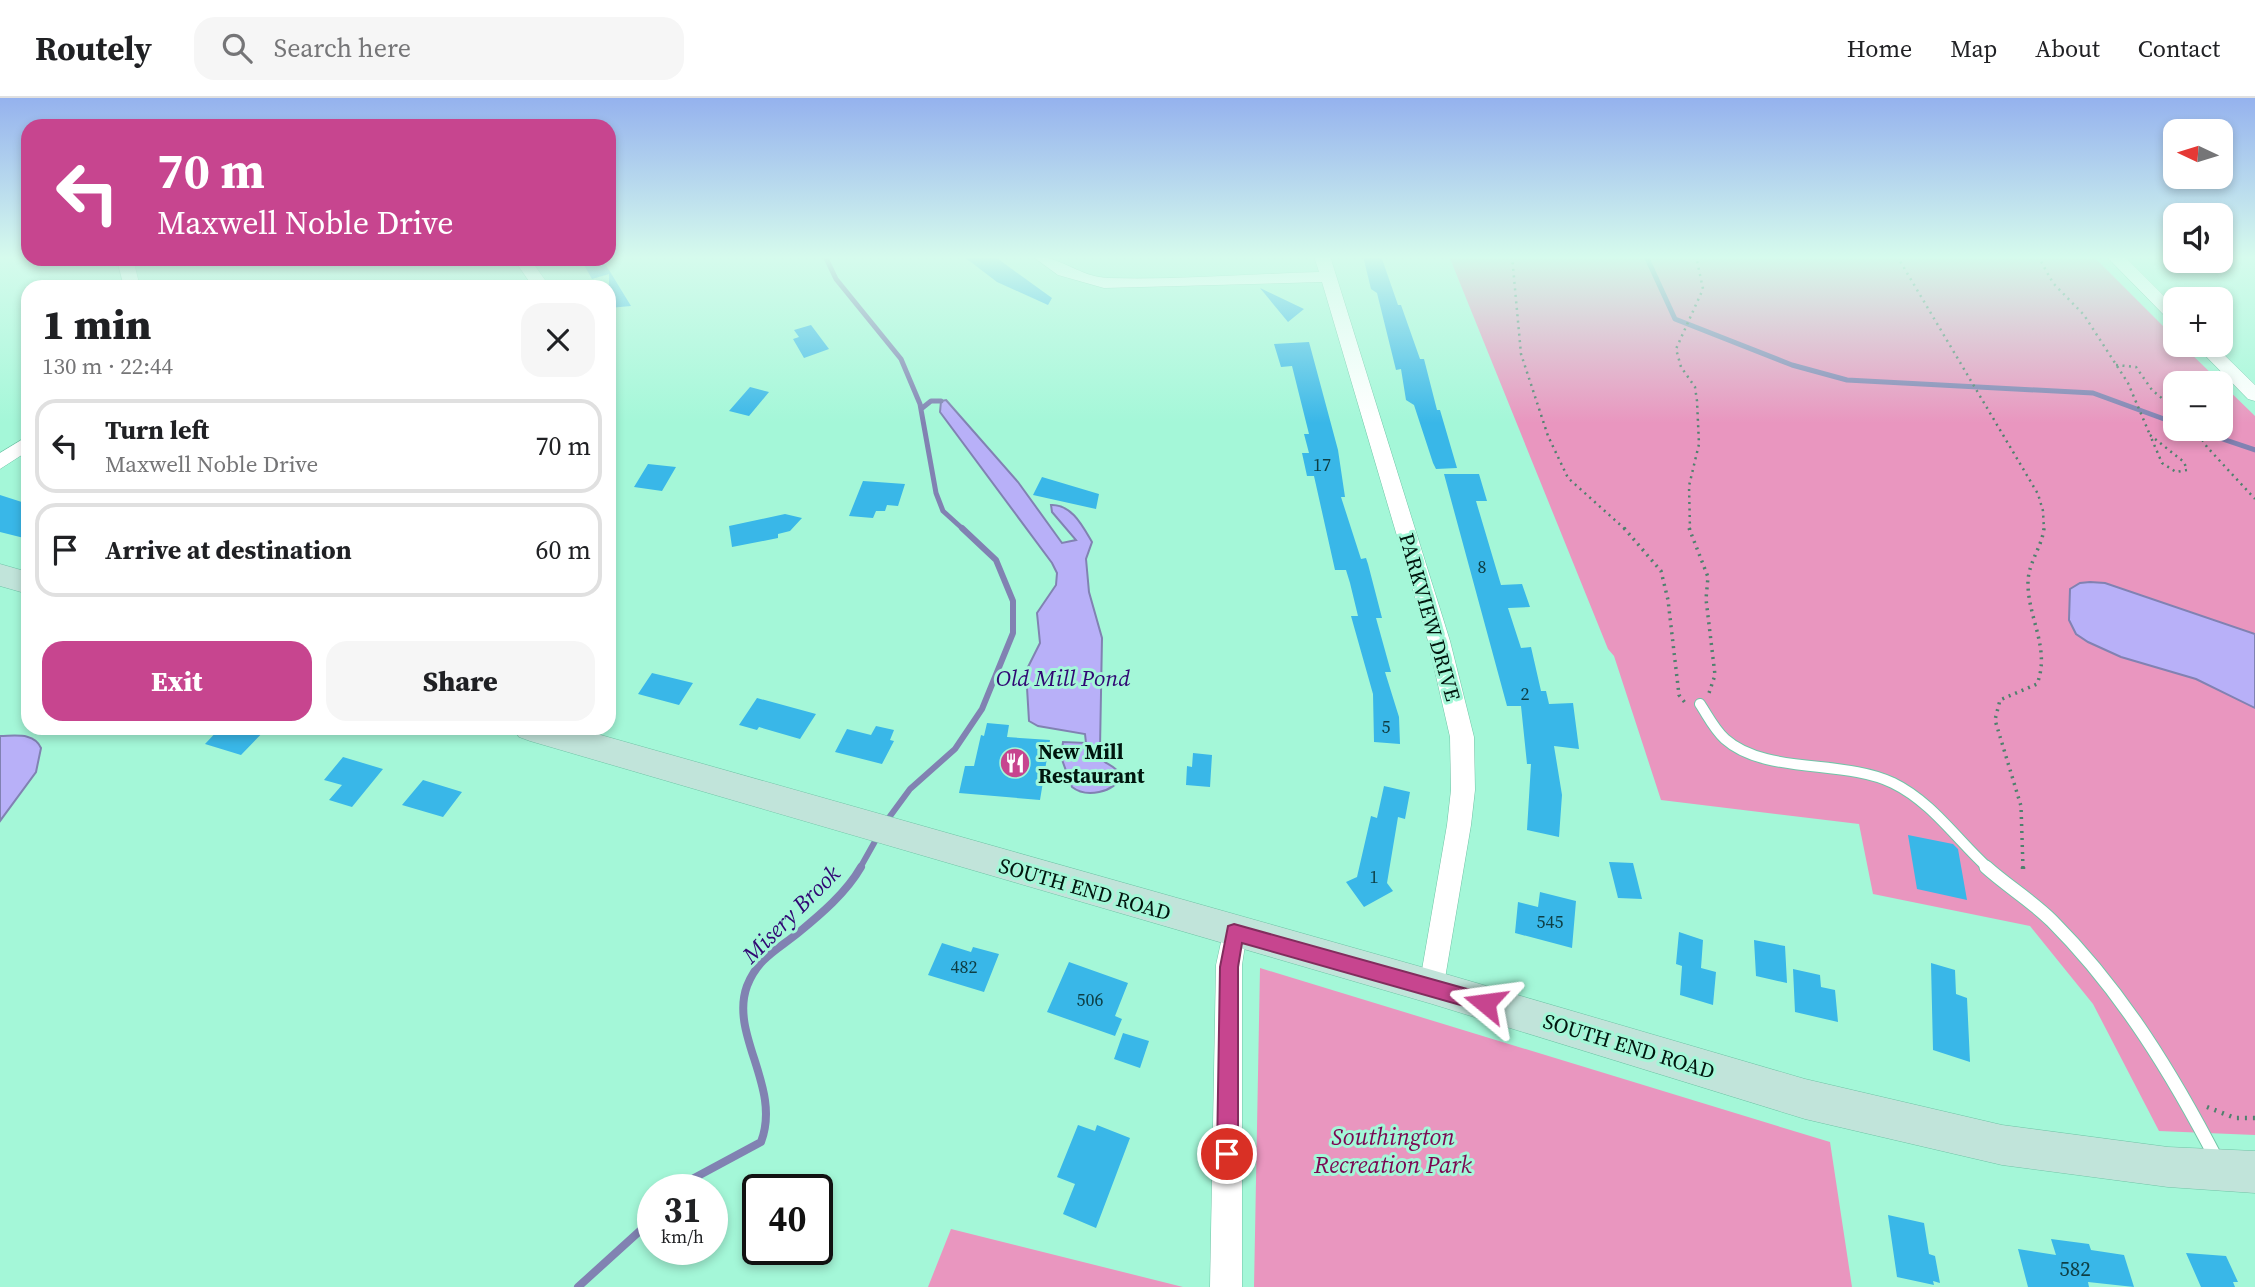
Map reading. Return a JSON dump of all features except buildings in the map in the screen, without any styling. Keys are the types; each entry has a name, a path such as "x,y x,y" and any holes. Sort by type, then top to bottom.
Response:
{"street":[{"name":"PARKVIEW DRIVE","path":"1339,311 1439,641 1462,737 1463,790 1459,825 1432,987"},
{"path":"2217,357 2253,392"},
{"path":"0,462 21,447"},
{"path":"0,575 21,581"},
{"name":"SOUTH END ROAD","path":"554,735 1432,987 1819,1102 2002,1145 2111,1160 2239,1172"},
{"path":"1227,1287 1229,967 1234,932"}],"lane":[{"path":"1700,704 1720,733 1741,748 1775,758 1876,776 1895,783 1944,822 1979,860 2052,921 2076,947 2148,1041 2239,1172"}],"path":[{"path":"1517,311 1521,354 1555,454 1568,478 1634,537 1657,564 1668,600 1679,695 1685,704 1700,704 1707,696 1715,675 1706,599 1708,577 1690,539 1687,515 1699,434 1695,387 1681,367 1676,349 1692,311"},
{"path":"1929,311 2038,494 2047,520 2028,583 2043,670 2036,684 2000,700 1995,711 2021,806 2025,898"},
{"path":"2080,311 2116,365 2140,408 2149,434 2162,463 2176,472 2186,470 2184,462 2149,434"},
{"path":"2116,365 2136,366 2152,390 2163,399"},
{"path":"2206,441 2255,499"},
{"path":"2182,1092 2220,1113 2255,1118"}],"green space":[{"path":"1471,311 2148,311 2163,326 2163,357 2194,357 2209,371 2163,371 2163,441 2233,441 2233,395 2255,416 2255,1135 2159,1131 2093,1004 2030,926 1873,894 1859,824 1661,800 1614,656 1608,649"},
{"name":"Southington Recreation Park","path":"1260,968 1830,1142 1852,1287 1254,1287"},
{"path":"951,1229 1183,1287 928,1287"}],"water":[{"name":"Old Mill Pond","path":"946,400 1018,482 1062,543 1076,540 1052,512 1051,505 1071,512 1092,542 1086,559 1089,592 1102,638 1100,748 1097,754 1121,776 1106,790 1092,793 1072,787 1061,757 1063,742 1086,743 1085,734 1038,726 1029,721 1026,671 1040,643 1037,613 1056,585 1057,573 940,412 941,401"},
{"path":"2080,583 2105,583 2255,634 2255,708 2196,679 2121,657 2076,634 2069,620 2070,589"},
{"path":"0,736 29,737 41,748 36,772 0,821"}],"waterway":[{"name":"Misery Brook","path":"862,311 901,359 920,404 936,493 943,511 964,530"},
{"path":"1672,311 1675,319 1792,365 1847,380 2093,393 2163,419"},
{"path":"921,409 931,401 941,401"},
{"path":"2228,441 2255,450"},
{"name":"Misery Brook","path":"885,823 910,789 955,749 982,709 1013,633 1013,601 996,560 962,528"},
{"name":"Misery Brook","path":"860,868 878,836"},
{"name":"Misery Brook","path":"702,1174 761,1142 766,1122 765,1101 749,1042 743,1005 751,976 762,961 832,903 861,867"},
{"name":"Misery Brook","path":"578,1287 637,1234"}],"place":[{"name":"New Mill Restaurant","path":"1015,763"}],"route":[{"path":"1227,1154 1229,967 1234,932 1485,1003"}]}
